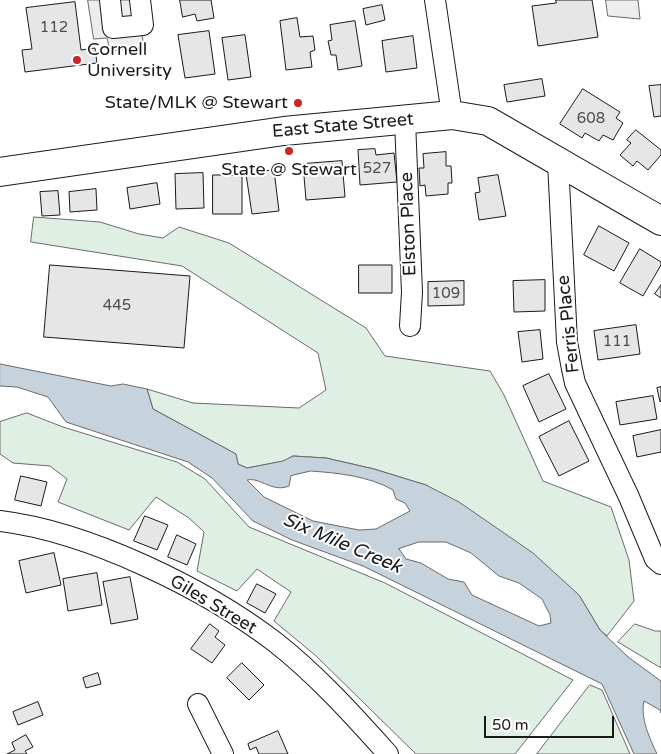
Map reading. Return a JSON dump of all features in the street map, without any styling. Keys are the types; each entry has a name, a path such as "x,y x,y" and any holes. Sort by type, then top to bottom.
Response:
{"highway":[{"name":"East State Street","path":"0,172 284,130 405,121 452,115 488,122 661,221"}],"street":[{"path":"110,0 113,28 143,25 140,0"},
{"path":"435,0 452,115"},
{"name":"Elston Place","path":"405,121 412,292 410,326"},
{"name":"Ferris Place","path":"558,162 567,342 575,383 658,561"},
{"name":"Giles Street","path":"0,521 20,524 82,540 137,562 236,616 275,642 312,675 388,754"},
{"path":"198,704 223,754"}],"green space":[{"path":"34,217 100,222 139,234 163,238 179,227 229,243 366,328 385,356 490,371 504,395 543,481 611,507 629,560 634,601 607,636 600,630 579,595 426,485 374,469 326,458 293,456 284,461 247,468 238,464 236,454 153,409 147,389 193,403 299,408 326,390 318,353 182,266 31,242"},
{"path":"27,413 63,427 177,462 205,479 249,527 385,583 573,680 515,754 416,754 315,655 274,621 291,592 257,569 237,591 197,571 204,532 189,518 156,497 129,530 58,502 67,479 50,466 13,463 0,454 0,422"},
{"path":"635,624 655,631 661,631 661,668 618,642"},
{"path":"590,685 602,690 630,754 537,754"}],"shaded area":[{"path":"88,0 137,0 144,48 110,51 107,38 94,39"},
{"path":"606,0 638,0 640,19 608,16"}],"water":[{"name":"Six Mile Creek","path":"0,364 111,386 123,384 147,389 153,409 236,454 238,464 247,468 283,461 293,456 326,458 374,469 426,485 459,502 533,553 579,595 600,630 628,657 661,681 661,713 660,710 644,701 643,708 646,728 657,754 634,754 602,684 363,566 292,540 253,521 212,478 188,462 66,422 48,397 17,387 0,386","holes":["311,471 353,476 384,485 393,490 396,499 405,503 410,511 376,529 359,530 313,521 264,497 247,480 283,488 289,486 291,476","419,542 446,542 471,553 499,576 519,583 542,599 550,615 551,623 539,626 472,595 464,582 448,579 421,563 406,559 399,549"]}],"building":[{"path":"180,0 211,0 214,18 197,21 195,14 183,17"},
{"path":"556,0 592,0 598,37 538,46 532,6 556,3"},
{"path":"75,2 81,50 95,48 97,63 25,72 22,50 32,49 26,8"},
{"path":"382,5 385,20 366,25 363,9"},
{"path":"297,18 300,37 313,36 315,50 310,52 312,67 286,70 280,21"},
{"path":"355,21 362,66 338,70 336,55 331,55 328,41 332,40 330,25"},
{"path":"209,31 215,74 185,78 178,35"},
{"path":"245,35 251,77 228,80 222,38"},
{"path":"413,36 417,68 386,72 382,41"},
{"path":"542,79 545,96 507,102 504,85"},
{"path":"661,85 661,116 654,117 649,86"},
{"path":"583,89 620,112 616,118 623,123 613,140 603,135 599,141 585,133 582,138 560,124"},
{"path":"636,130 661,150 661,155 648,170 637,161 633,166 620,155 631,143 627,140"},
{"path":"375,149 376,155 394,153 397,182 360,185 358,150"},
{"path":"446,152 446,166 451,166 452,183 448,183 448,194 426,196 425,185 420,186 419,168 424,168 423,154"},
{"path":"342,161 345,197 306,200 303,164"},
{"path":"274,170 279,211 252,214 246,174"},
{"path":"203,173 204,208 176,209 175,174"},
{"path":"213,175 242,175 242,214 213,214"},
{"path":"498,175 506,216 479,220 475,193 480,192 478,178"},
{"path":"157,183 160,204 130,209 127,188"},
{"path":"96,189 97,210 70,212 69,192"},
{"path":"58,191 60,215 42,216 40,192"},
{"path":"599,226 629,243 614,271 584,255"},
{"path":"640,249 661,262 643,296 620,283"},
{"path":"50,265 190,276 184,348 44,337"},
{"path":"359,265 392,265 392,293 359,293"},
{"path":"545,280 545,311 514,312 513,281"},
{"path":"464,281 464,305 428,306 428,282"},
{"path":"661,285 661,298 655,294"},
{"path":"636,325 640,354 598,360 594,331"},
{"path":"540,330 543,359 522,362 518,332"},
{"path":"549,374 566,409 539,422 523,386"},
{"path":"661,387 661,401 660,402 657,388"},
{"path":"653,396 657,419 620,425 616,402"},
{"path":"569,421 589,461 559,476 539,437"},
{"path":"661,430 661,452 637,457 633,436"},
{"path":"21,476 47,482 41,506 15,500"},
{"path":"145,516 168,525 157,550 134,541"},
{"path":"177,535 196,544 187,565 168,557"},
{"path":"54,553 61,585 26,593 19,561"},
{"path":"97,573 102,605 68,611 63,579"},
{"path":"130,577 138,619 111,624 103,582"},
{"path":"257,584 276,594 265,613 247,603"},
{"path":"210,624 219,631 215,637 225,645 212,663 191,649"},
{"path":"242,663 264,685 249,700 227,678"},
{"path":"98,673 101,684 86,688 83,678"},
{"path":"38,702 43,715 18,725 13,712"},
{"path":"278,731 288,754 259,754 256,747 250,750 248,744"},
{"path":"26,735 33,747 25,751 27,754 7,754 15,750 12,743"}],"place":[{"name":"Cornell University","path":"77,60"},
{"name":"State/MLK @ Stewart","path":"298,103"},
{"name":"State @ Stewart","path":"289,151"}]}
